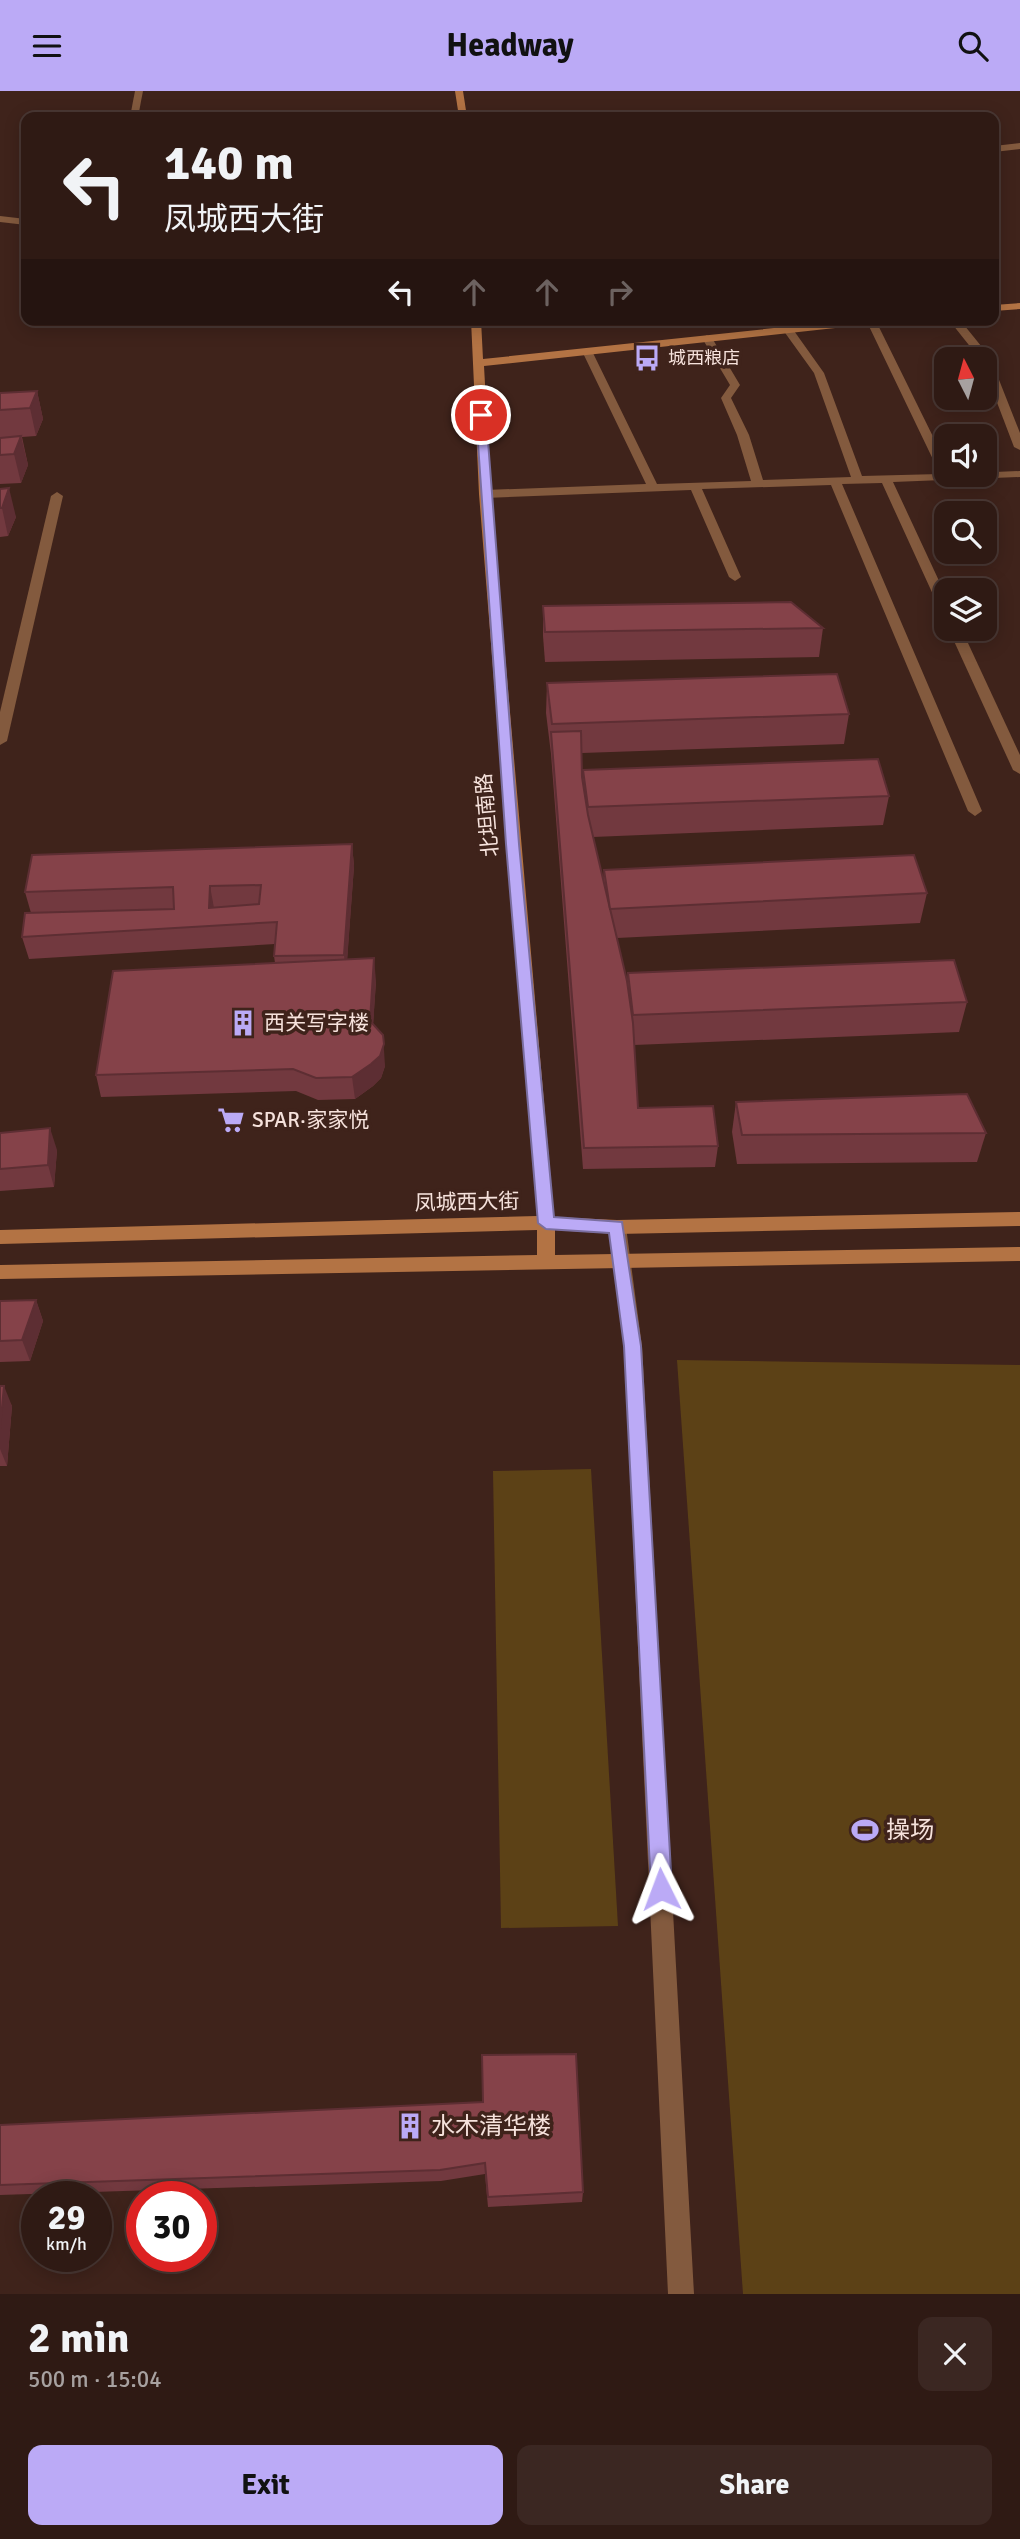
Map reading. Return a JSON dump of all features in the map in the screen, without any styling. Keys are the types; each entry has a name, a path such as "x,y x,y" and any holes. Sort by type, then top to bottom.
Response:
{"main road":[{"path":"459,91 462,112"},
{"path":"999,308 1020,306"},
{"name":"北坦南路","path":"476,326 485,494 546,1223 546,1262"},
{"path":"478,363 827,326"},
{"name":"凤城西大街","path":"0,1237 546,1223 617,1227 1020,1219"},
{"path":"0,1272 1020,1255"}],"street":[{"path":"135,112 139,91"},
{"path":"999,148 1020,146"},
{"path":"0,219 21,221"},
{"path":"878,326 934,448"},
{"path":"959,326 985,357 1020,447"},
{"path":"788,330 819,373 858,480"},
{"path":"707,338 735,385 726,398 743,435 758,484"},
{"path":"587,351 653,487"},
{"path":"997,475 1020,474"},
{"path":"485,494 934,477"},
{"path":"886,479 934,584"},
{"path":"835,481 975,811"},
{"path":"695,486 735,577"},
{"path":"0,741 57,496"},
{"path":"960,641 1020,770"},
{"path":"617,1227 633,1346 681,2294"}],"shaded area":[{"name":"操场","path":"677,1360 1020,1365 1020,2294 743,2294"},
{"path":"591,1469 618,1926 501,1928 493,1471"}],"building":[{"path":"37,391 30,408 0,410 0,393"},
{"path":"21,436 14,454 0,455 0,438"},
{"path":"9,488 2,508 0,508 0,489"},
{"path":"791,602 823,628 545,632 543,606"},
{"path":"837,674 849,714 552,724 547,683"},
{"path":"581,731 582,777 588,815 627,981 633,1023 638,1108 713,1106 718,1146 584,1148 551,732"},
{"path":"878,759 889,796 588,807 583,770"},
{"path":"352,844 344,955 274,956 277,922 22,937 25,913 174,909 173,887 25,892 32,855","holes":["261,885 259,904 209,908 210,886"]},
{"path":"914,855 927,893 610,909 604,870"},
{"name":"西关写字楼","path":"374,958 370,1021 383,1035 384,1044 380,1056 352,1077 316,1078 293,1069 96,1075 113,971"},
{"path":"954,960 967,1002 633,1015 628,973"},
{"path":"967,1094 986,1133 742,1135 736,1102"},
{"path":"50,1128 48,1165 0,1169 0,1133"},
{"path":"36,1300 22,1340 0,1341 0,1301"},
{"path":"0,1386 4,1386 0,1429"},
{"name":"水木清华楼","path":"576,2054 583,2192 488,2197 485,2163 440,2170 112,2181 21,2181 21,2184 0,2185 0,2125 483,2102 482,2055"}],"place":[{"name":"城西粮店","path":"647,358"},
{"name":"西关写字楼","path":"243,1023"},
{"name":"SPAR·家家悦","path":"231,1120"},
{"name":"操场","path":"865,1830"},
{"name":"水木清华楼","path":"410,2126"}],"route":[{"path":"481,415 512,844 546,1223 617,1227 633,1346 661,1889"}]}
